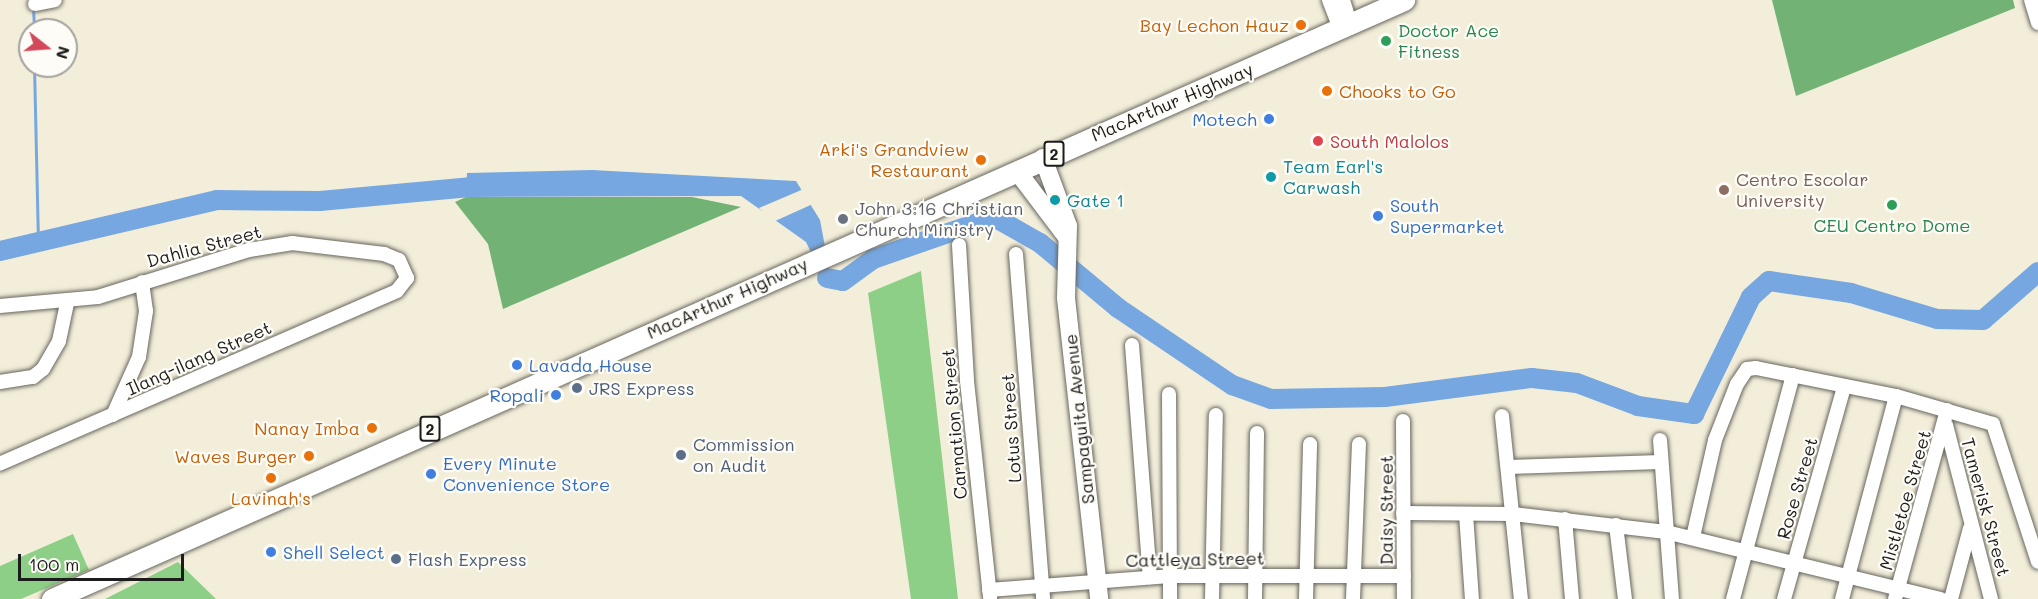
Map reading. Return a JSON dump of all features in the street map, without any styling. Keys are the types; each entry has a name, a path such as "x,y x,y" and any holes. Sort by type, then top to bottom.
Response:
{"highway":[{"name":"MacArthur Highway","path":"52,599 839,248 1404,0"}],"main road":[{"name":"Sampaguita Avenue","path":"1043,158 1062,201 1068,242 1066,276 1099,599"},
{"path":"1017,171 1068,242"}],"street":[{"path":"34,4 53,0"},
{"path":"1329,0 1345,25"},
{"path":"1343,0 1345,25"},
{"path":"2031,0 2038,23"},
{"name":"Dahlia Street","path":"0,306 67,302 292,243 384,254 399,260 407,278"},
{"name":"Carnation Street","path":"959,245 989,595"},
{"name":"Lotus Street","path":"1016,254 1042,592"},
{"name":"Ilang-ilang Street","path":"0,464 397,291 407,278"},
{"path":"113,415 139,357 146,311 142,282"},
{"path":"0,382 33,377 43,369 59,341 67,302"},
{"path":"1132,345 1150,577"},
{"path":"1693,537 1716,440 1743,374 1756,368 1896,396 1946,417 1993,424 2038,562"},
{"path":"1733,599 1749,549 1793,375"},
{"name":"Rose Street","path":"1784,599 1844,387"},
{"path":"1169,394 1170,599"},
{"path":"1842,599 1896,396"},
{"path":"1212,599 1216,415"},
{"path":"1502,416 1521,599"},
{"name":"Tamerisk Street","path":"1946,417 1971,526 1992,599"},
{"name":"Mistletoe Street","path":"1897,593 1946,417"},
{"name":"Daisy Street","path":"1403,421 1404,599"},
{"path":"1255,599 1257,433"},
{"path":"1660,440 1672,599"},
{"path":"1306,599 1310,444"},
{"path":"1353,599 1359,444"},
{"path":"1508,467 1661,462"},
{"path":"1403,513 1513,514 1666,532 1749,549 1850,574 1897,593 1941,599"},
{"path":"1466,514 1472,599"},
{"path":"1565,519 1572,599"},
{"path":"1616,525 1625,599"},
{"path":"1951,599 1971,526"},
{"name":"Cattleya Street","path":"989,595 1042,592 1097,580 1169,576 1306,574 1404,576"}],"green space":[{"path":"1772,0 2013,0 2015,8 1796,96"},
{"path":"466,197 692,197 741,207 503,309 488,244 455,202"},
{"path":"921,271 958,599 911,599 868,293"},
{"path":"73,534 89,570 21,599 0,599 0,566"},
{"path":"178,562 216,599 105,599"}],"water":[{"path":"592,170 796,181 820,220 830,273 848,275 851,283 826,283 806,242 741,196 466,197 467,173"}],"pier":[{"path":"806,188 815,203 773,222 759,208"}],"waterway":[{"path":"33,8 33,18"},
{"path":"34,78 38,242"},
{"path":"0,251 217,200 320,201 491,185"},
{"path":"827,278 843,281 873,259 994,217 1040,243 1118,308 1232,385 1271,399 1385,397 1532,378 1577,383 1638,406 1694,414 1751,297 1769,281 1851,293 1937,319 1983,320 2038,272"}],"place":[{"name":"Bay Lechon Hauz","path":"1301,25"},
{"name":"Doctor Ace Fitness","path":"1386,41"},
{"name":"Chooks to Go","path":"1327,91"},
{"name":"Motech","path":"1269,119"},
{"name":"South Malolos","path":"1318,141"},
{"name":"Arki's Grandview Restaurant","path":"981,160"},
{"name":"Team Earl's Carwash","path":"1271,177"},
{"name":"Centro Escolar University","path":"1724,190"},
{"name":"Gate 1","path":"1055,200"},
{"name":"CEU Centro Dome","path":"1892,205"},
{"name":"South Supermarket","path":"1378,216"},
{"name":"John 3:16 Christian Church Ministry","path":"843,219"},
{"name":"Lavada House","path":"517,365"},
{"name":"JRS Express","path":"577,388"},
{"name":"Ropali","path":"556,395"},
{"name":"Nanay Imba","path":"372,428"},
{"name":"Commission on Audit","path":"681,455"},
{"name":"Waves Burger","path":"309,456"},
{"name":"Every Minute Convenience Store","path":"431,474"},
{"name":"Lavinah's","path":"271,478"},
{"name":"Shell Select","path":"271,552"},
{"name":"Flash Express","path":"396,559"}]}
